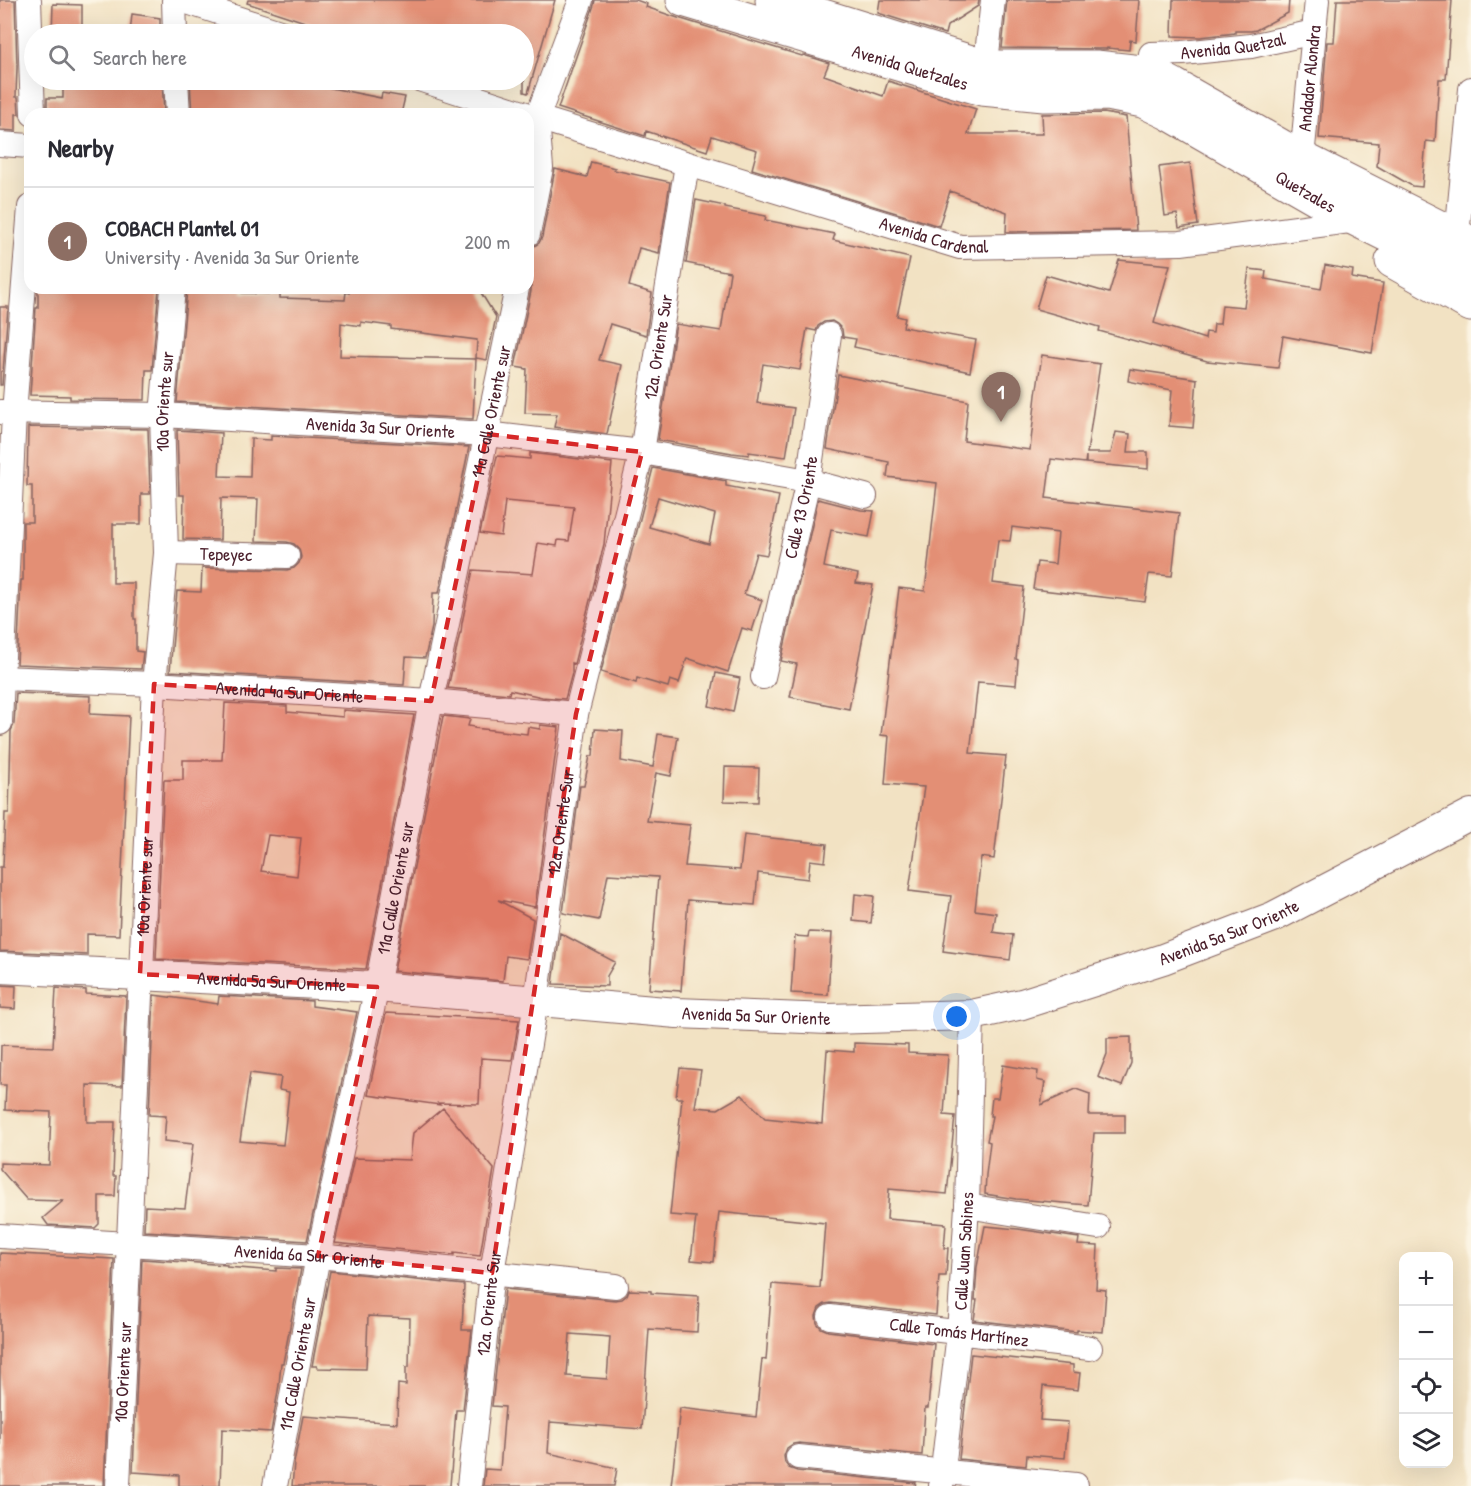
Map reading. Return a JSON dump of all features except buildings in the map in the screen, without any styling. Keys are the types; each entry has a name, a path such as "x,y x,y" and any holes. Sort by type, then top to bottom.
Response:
{"main road":[{"name":"Avenida Quetzales","path":"683,0 819,18"},
{"name":"Avenida Quetzales","path":"772,0 985,78 1044,95 1108,94 1148,76"},
{"name":"Quetzales","path":"1148,76 1174,85 1302,159 1464,239"},
{"name":"Quetzales","path":"1148,76 1168,113 1357,220 1471,277"},
{"path":"1357,220 1374,250 1471,305"}],"street":[{"path":"29,0 30,24"},
{"path":"174,0 175,24"},
{"path":"181,0 255,24"},
{"path":"533,108 581,0"},
{"path":"985,78 993,0"},
{"name":"Andador Alondra","path":"1302,159 1317,0"},
{"name":"Avenida Quetzal","path":"1148,76 1183,52 1251,46 1314,32"},
{"path":"1464,239 1471,89"},
{"path":"32,90 33,108"},
{"path":"177,90 178,108"},
{"name":"Avenida Cardenal","path":"453,90 508,108"},
{"name":"Avenida Cardenal","path":"534,116 960,247 1180,243 1357,220"},
{"path":"0,144 24,146"},
{"name":"12a. Oriente Sur","path":"469,1486 492,1273 536,1001 576,714 642,452 687,164"},
{"path":"0,723 7,413 24,261"},
{"name":"10a Oriente sur","path":"118,1486 154,684 166,553 162,415 172,294"},
{"name":"11a Calle Oriente sur","path":"275,1486 318,1256 377,987 431,701 516,294"},
{"name":"Calle 13 Oriente","path":"763,677 808,481 829,335"},
{"name":"Avenida 3a Sur Oriente","path":"7,413 162,415 488,434 642,452 808,481 865,496"},
{"name":"Tepeyec","path":"166,553 287,556"},
{"name":"Avenida 4a Sur Oriente","path":"1,678 154,684 431,701 576,714"},
{"name":"Avenida 5a Sur Oriente","path":"0,968 377,987 677,1013 828,1019 972,1015 1022,1004 1163,959 1273,917 1471,814"},
{"name":"Calle Juan Sabines","path":"942,1479 959,1332 968,1206 972,1015"},
{"path":"968,1206 1098,1227"},
{"name":"Avenida 6a Sur Oriente","path":"0,1236 318,1256 616,1286"},
{"name":"Calle Tomás Martínez","path":"830,1317 1090,1348"},
{"path":"798,1457 942,1479 1076,1485"}],"highlighted area":[{"path":"487,434 642,452 576,714 492,1273 318,1256 377,987 140,974 154,684 431,701"}],"place":[{"name":"COBACH Plantel 01","path":"1001,422"}]}
